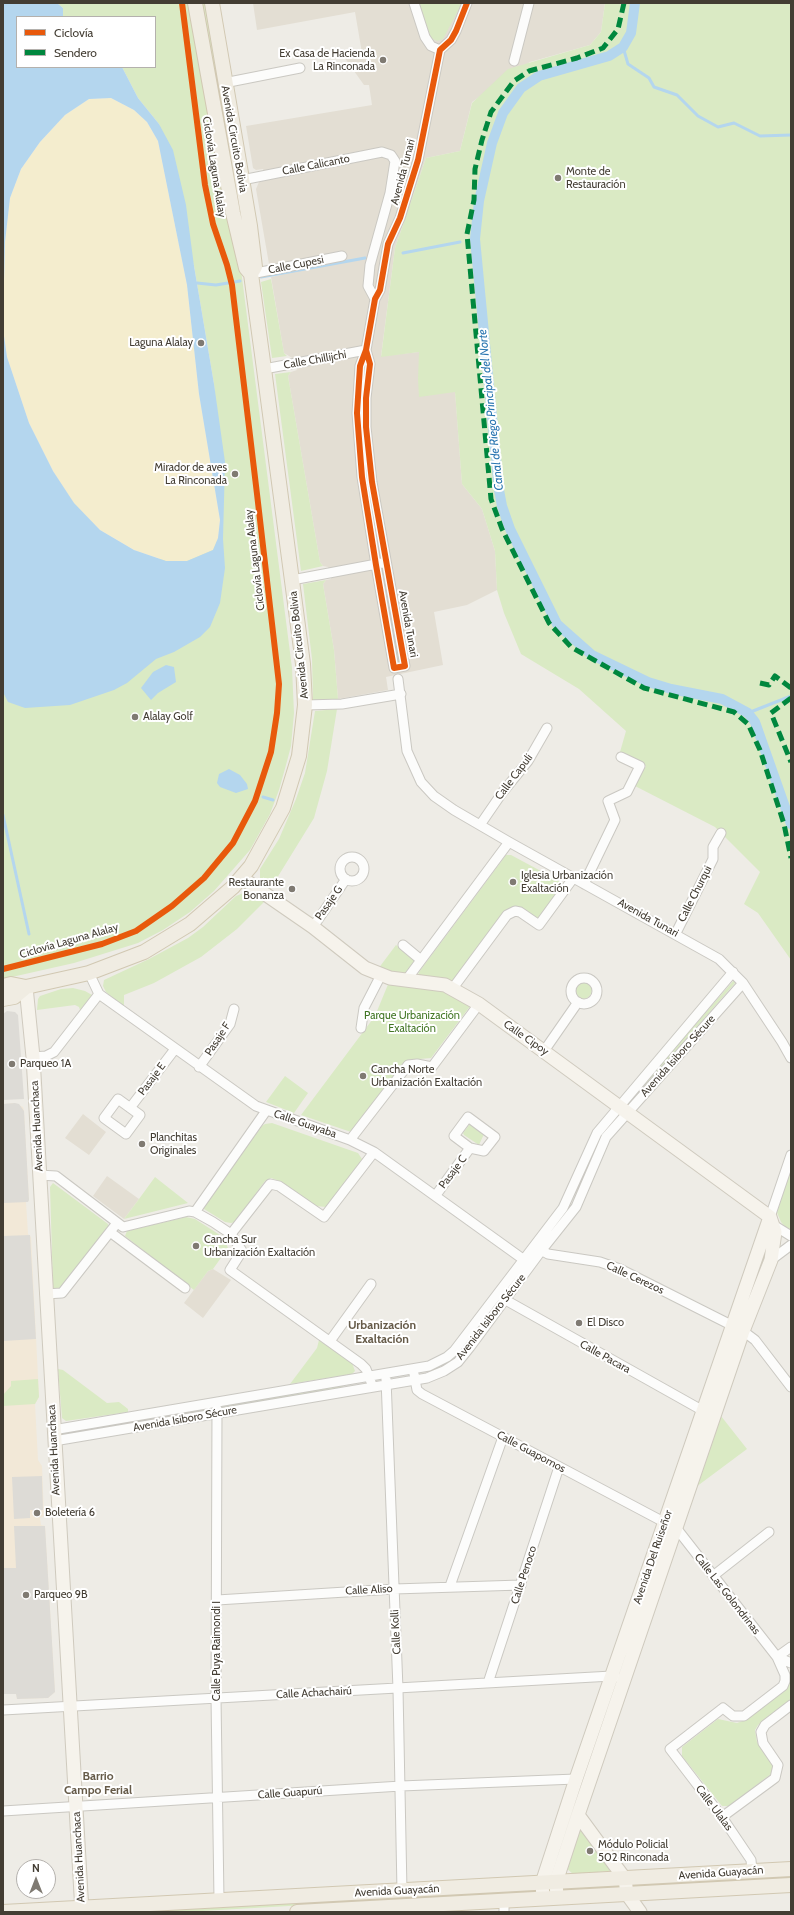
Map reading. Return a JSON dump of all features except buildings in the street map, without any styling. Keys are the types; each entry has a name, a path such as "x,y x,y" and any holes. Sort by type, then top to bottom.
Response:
{"main road":[{"name":"Avenida Circuito Bolivia","path":"3,986 11,984 26,987 89,973 144,952 166,940 213,906 242,878 270,833 292,781 299,756 305,705 303,664 251,274 246,268 233,213 195,3"},
{"name":"Avenida Circuito Bolivia","path":"212,3 255,267 251,274"},
{"name":"Calle Cipoy","path":"242,878 313,927 366,968 381,975 440,983 453,988 479,1004 770,1217"},
{"name":"Avenida Circuito Bolivia","path":"3,999 14,997 26,987"},
{"name":"Avenida Huanchaca","path":"26,987 33,1057 53,1436 82,1910"},
{"name":"Avenida Del Ruiseñor","path":"542,1898 542,1883 576,1779 703,1410 738,1329 771,1260 775,1232 770,1217"},
{"name":"Avenida Del Ruiseñor","path":"557,1897 556,1882 578,1814 714,1418 770,1217"},
{"path":"578,1814 625,1879 627,1894 640,1912"},
{"name":"Avenida Guayacán","path":"3,1912 82,1910 220,1900 625,1879 791,1868"},
{"name":"Avenida Guayacán","path":"297,1912 504,1906 542,1898 791,1885"}],"street":[{"path":"414,3 425,37 432,46 440,50 451,40 467,3"},
{"path":"514,61 529,3"},
{"name":"Avenida Tunari","path":"366,350 370,364 366,398 366,427 372,482 405,666 394,668 362,477 357,413 360,366 366,350 376,299 380,290 388,244 400,218 418,160 440,50"},
{"path":"224,83 300,68"},
{"name":"Calle Calicanto","path":"242,180 382,152 391,154"},
{"name":"Avenida Tunari","path":"376,299 368,286 370,265 390,193 395,161 391,154"},
{"name":"Calle Cupesi","path":"251,274 342,256"},
{"name":"Calle Chillijchi","path":"264,369 366,350"},
{"path":"292,580 387,562"},
{"name":"Avenida Tunari","path":"398,679 407,751 421,782 434,796 454,810 509,842 676,933 719,959 743,983 791,1058"},
{"path":"305,705 342,704 400,694"},
{"name":"Calle Capuli","path":"480,825 502,793 528,761 547,728"},
{"path":"584,884 615,820 608,801 627,792 640,766 621,757"},
{"name":"Calle Churqui","path":"676,933 713,859 713,847 721,832"},
{"path":"407,979 509,842"},
{"path":"453,988 507,915 515,911 520,912 539,925 574,878"},
{"name":"Pasaje G","path":"313,927 346,880"},
{"path":"403,945 421,960"},
{"name":"Avenida Isiboro Sécure","path":"53,1436 216,1401 386,1374 439,1362 454,1351 522,1259 537,1248 576,1207 606,1137 623,1109 733,972"},
{"path":"33,1057 46,1056 54,1052 98,994 89,973"},
{"path":"362,1028 364,1008 381,975"},
{"name":"Avenida Isiboro Sécure","path":"623,1109 743,983"},
{"name":"Calle Guayaba","path":"98,994 256,1106 266,1111 350,1140 374,1152 436,1195 531,1265"},
{"path":"544,1051 578,1002"},
{"path":"350,1140 408,1065 417,1064 432,1068 479,1004"},
{"name":"Pasaje F","path":"199,1067 230,1024 234,1009"},
{"name":"Pasaje E","path":"130,1108 174,1049"},
{"path":"195,1212 266,1111"},
{"name":"Pasaje C","path":"436,1195 470,1148"},
{"path":"231,1234 270,1184 279,1186 324,1217 374,1152"},
{"name":"Avenida Del Ruiseñor","path":"770,1217 791,1155"},
{"path":"39,1175 56,1176 123,1227 181,1212 195,1212 231,1234 242,1251 230,1270 361,1364 369,1376 372,1387"},
{"name":"Calle Cipoy","path":"770,1217 775,1226 791,1236"},
{"path":"46,1294 62,1293 117,1223"},
{"path":"110,1232 184,1288"},
{"path":"771,1260 791,1245"},
{"name":"Avenida Isiboro Sécure","path":"53,1436 218,1413 427,1378 438,1374 458,1362 506,1301 531,1265 537,1248"},
{"name":"Calle Cerezos","path":"537,1248 548,1254 600,1262 620,1269 738,1329 755,1340 791,1387"},
{"path":"330,1341 371,1284"},
{"name":"Calle Pacara","path":"496,1294 506,1301 703,1410 714,1418"},
{"name":"Calle Guapomos","path":"412,1369 417,1390 422,1394 665,1522"},
{"name":"Calle Kolli","path":"386,1374 398,1689 402,1891"},
{"name":"Calle Puya Raimondi I","path":"216,1401 218,1413 216,1698 220,1900"},
{"path":"450,1586 503,1437"},
{"name":"Calle Penoco","path":"488,1683 560,1467"},
{"name":"Calle Las Golondrinas","path":"665,1522 677,1529 777,1657 791,1664"},
{"path":"713,1576 768,1532"},
{"name":"Calle Aliso","path":"217,1600 450,1586 521,1585"},
{"path":"777,1657 791,1647"},
{"name":"Calle Ulalas","path":"752,1871 751,1860 722,1817 670,1749 723,1708 733,1716 744,1716 783,1686 785,1682 785,1675 777,1657"},
{"name":"Calle Achachairú","path":"3,1710 612,1676 624,1680"},
{"path":"722,1817 775,1778 778,1765 763,1743 761,1732 765,1725 791,1705"},
{"name":"Calle Guapurú","path":"3,1811 401,1786 576,1779"}],"shaded area":[{"path":"253,3 605,3 601,32 590,45 530,62 472,102 460,151 426,158 395,248 381,356 419,352 420,357 455,391 462,484 482,509 495,551 497,590 467,605 434,612 443,665 386,677 388,690 338,699 334,650 323,584 326,580 331,579 328,567 323,566 320,562 288,376 291,372 297,370 294,359 284,353 271,277 280,275 277,263 269,264 256,189 259,182 265,180 263,169 256,170 253,168 246,126 372,105 369,85 364,85 344,57 362,53 355,12 257,30"},
{"name":"Parqueo 1A","path":"7,1011 15,1012 18,1015 24,1099 3,1100 3,1014"},
{"path":"15,1103 23,1107 24,1111 29,1200 26,1202 28,1234 31,1237 39,1397 35,1404 38,1460 42,1466 44,1516 40,1518 41,1525 45,1526 55,1692 48,1698 17,1699 16,1694 3,1694 3,1104"},
{"path":"3,1104 19,1104 24,1111 29,1200 28,1202 3,1203"},
{"path":"83,1114 106,1132 89,1155 65,1138"},
{"path":"107,1176 139,1199 124,1219 93,1196"},
{"path":"30,1235 36,1339 3,1341 3,1236"},
{"path":"213,1269 231,1280 203,1318 184,1303 208,1271"},
{"path":"42,1476 43,1510 30,1510 30,1518 14,1519 12,1477"},
{"name":"Parqueo 9B","path":"14,1526 45,1526 55,1692 48,1698 17,1699 16,1694 3,1694 3,1568 16,1568"}],"green space":[{"path":"57,3 190,3 240,262 292,668 294,713 291,746 279,790 270,814 250,850 214,891 190,912 163,930 138,943 74,963 3,979 3,607 223,539 223,506 214,384 194,266 159,124 138,98 123,68 156,68 156,16 63,16 63,8"},
{"path":"200,3 206,3 245,223 240,224"},
{"path":"419,3 462,3 443,39 437,41 431,38"},
{"path":"605,3 791,3 791,960 758,913 744,904 760,872 715,827 635,786 646,766 620,752 626,731 579,689 521,654 504,613 497,590 495,551 482,509 462,484 455,392 419,397 419,352 381,357 395,248 426,158 460,151 472,103 508,69 590,45 601,32"},
{"path":"271,279 284,353 287,356 272,358 261,282"},
{"path":"291,372 288,376 320,562 323,566 301,571 275,374"},
{"path":"385,572 400,662 397,663 381,573"},
{"path":"326,580 323,584 334,650 338,699 313,701 312,659 303,584"},
{"path":"337,709 327,771 314,818 269,891 260,880 260,869 279,839 296,799 305,773 315,711"},
{"name":"Parque Urbanización Exaltación","path":"506,855 511,855 565,884 538,920 519,908 451,983 418,975 419,972"},
{"path":"246,892 252,893 264,902 237,929 201,957 154,983 124,995 124,1008 106,992 103,986 104,980 149,959 188,938 203,927 236,896"},
{"path":"396,945 415,961 406,973 402,974 378,969"},
{"path":"734,980 736,982 627,1106 625,1105"},
{"path":"583,981 589,984 592,990 589,996 583,999 577,996 574,990 577,984"},
{"name":"Parque Urbanización Exaltación","path":"389,982 440,989 471,1005 431,1058 408,1060 402,1064 351,1132 301,1115 375,1016"},
{"path":"73,988 85,991 92,995 80,1010 79,1007 75,1005 37,1010 38,999 40,996 61,989"},
{"path":"285,1076 308,1093 294,1113 266,1102"},
{"path":"272,1123 358,1153 362,1159 326,1207 316,1206 282,1182 271,1178 265,1181 235,1222 225,1222 204,1209 204,1204 262,1126"},
{"path":"469,1125 484,1134 479,1145 463,1133"},
{"path":"791,1165 791,1230 787,1229 781,1222 775,1208"},
{"path":"155,1177 188,1203 124,1219 139,1199"},
{"path":"53,1183 108,1224 108,1227 59,1290 53,1288 50,1187"},
{"path":"186,1217 195,1219 223,1237 228,1248 213,1269 208,1271 194,1290 125,1236 127,1231"},
{"path":"319,1340 352,1363 355,1371 352,1374 290,1384 317,1348"},
{"path":"58,1369 63,1370 107,1403 119,1402 128,1409 128,1412 66,1421 62,1418"},
{"path":"38,1379 39,1397 35,1404 3,1406 3,1395 11,1386 11,1381"},
{"path":"343,1384 343,1388 222,1408 221,1405"},
{"path":"206,1407 206,1411 68,1435 67,1431"},
{"path":"721,1416 747,1449 696,1487"},
{"path":"791,1672 791,1699 758,1725 755,1730 757,1742 774,1765 771,1774 729,1806 722,1806 682,1756 682,1747 718,1719 737,1723 748,1719 788,1685"},
{"path":"580,1827 610,1869 609,1871 573,1874 565,1867"},
{"path":"791,1874 791,1878 663,1885 663,1881"},
{"path":"531,1888 531,1892 185,1912 116,1912"}],"sand":[{"path":"111,98 134,110 147,122 158,141 187,285 199,394 220,520 218,539 213,550 187,561 166,561 134,550 100,530 74,504 53,471 29,423 7,357 3,329 5,242 10,198 21,169 40,142 65,115 89,99"}],"water":[{"name":"Laguna Alalay","path":"3,3 57,3 63,8 63,16 16,16 16,68 123,68 138,98 159,124 173,150 186,205 194,266 214,384 225,462 223,539 225,568 220,603 210,627 200,637 174,652 156,659 127,683 114,690 70,705 25,708 8,702 3,692 3,329 7,357 29,423 53,471 74,503 100,530 134,550 166,561 187,561 213,550 218,538 220,520 199,394 187,285 158,141 147,122 134,110 111,98 89,99 65,115 40,142 21,169 10,198 5,242 3,317"},
{"path":"166,665 174,667 176,682 158,693 151,700 141,688 153,672"},
{"path":"229,769 240,775 247,784 248,789 236,793 220,787 217,783 219,774"}],"waterway":[{"name":"Canal de Riego Principal del Norte","path":"635,3 631,33 623,47 609,56 539,76 521,88 503,113 492,143 479,201 475,239 499,490 502,506 510,529 557,624 592,655 648,682 671,689 722,699 748,713 755,722 791,824"},
{"path":"623,47 628,64 649,78 654,87 677,95 698,116 718,127 734,123 760,136 791,135"},
{"path":"403,253 460,242"},
{"path":"261,277 365,258"},
{"path":"197,283 216,285 240,281"},
{"path":"748,713 791,696"},
{"path":"263,797 273,800"},
{"path":"3,815 29,934"}],"marked path":[{"path":"624,3 618,29 603,48 577,58 529,71 514,81 491,112 482,140 475,169 474,200 467,234 491,499 502,529 549,623 571,647 644,688 734,712 748,724 760,750 784,824 791,858"},
{"path":"760,683 769,685 775,676 791,688"},
{"path":"791,698 771,713 791,762"}],"cycle path":[{"name":"Ciclovía Laguna Alalay","path":"3,969 102,944 136,931 172,906 204,878 233,843 255,801 271,752 277,713 279,684 257,494 232,285 213,224 205,185 182,3"},
{"path":"366,350 370,364 366,398 366,427 372,482 405,666 394,668 362,477 357,413 360,366 366,350 375,299 380,290 388,244 400,218 418,160 440,50 451,40 467,3"}],"place":[{"name":"Ex Casa de Hacienda La Rinconada","path":"383,60"},
{"name":"Monte de Restauración","path":"558,178"},
{"name":"Laguna Alalay","path":"201,343"},
{"name":"Mirador de aves La Rinconada","path":"235,474"},
{"name":"Alalay Golf","path":"135,717"},
{"name":"Iglesia Urbanización Exaltación","path":"513,882"},
{"name":"Restaurante Bonanza","path":"292,889"},
{"name":"Parqueo 1A","path":"12,1064"},
{"name":"Cancha Norte Urbanización Exaltación","path":"363,1076"},
{"name":"Planchitas Originales","path":"142,1144"},
{"name":"Cancha Sur Urbanización Exaltación","path":"196,1246"},
{"name":"El Disco","path":"579,1323"},
{"name":"Boletería 6","path":"37,1513"},
{"name":"Parqueo 9B","path":"26,1595"},
{"name":"Módulo Policial 502 Rinconada","path":"590,1851"}],"district":[{"name":"Urbanización Exaltación","path":"382,1332"},
{"name":"Barrio Campo Ferial","path":"98,1783"}]}
